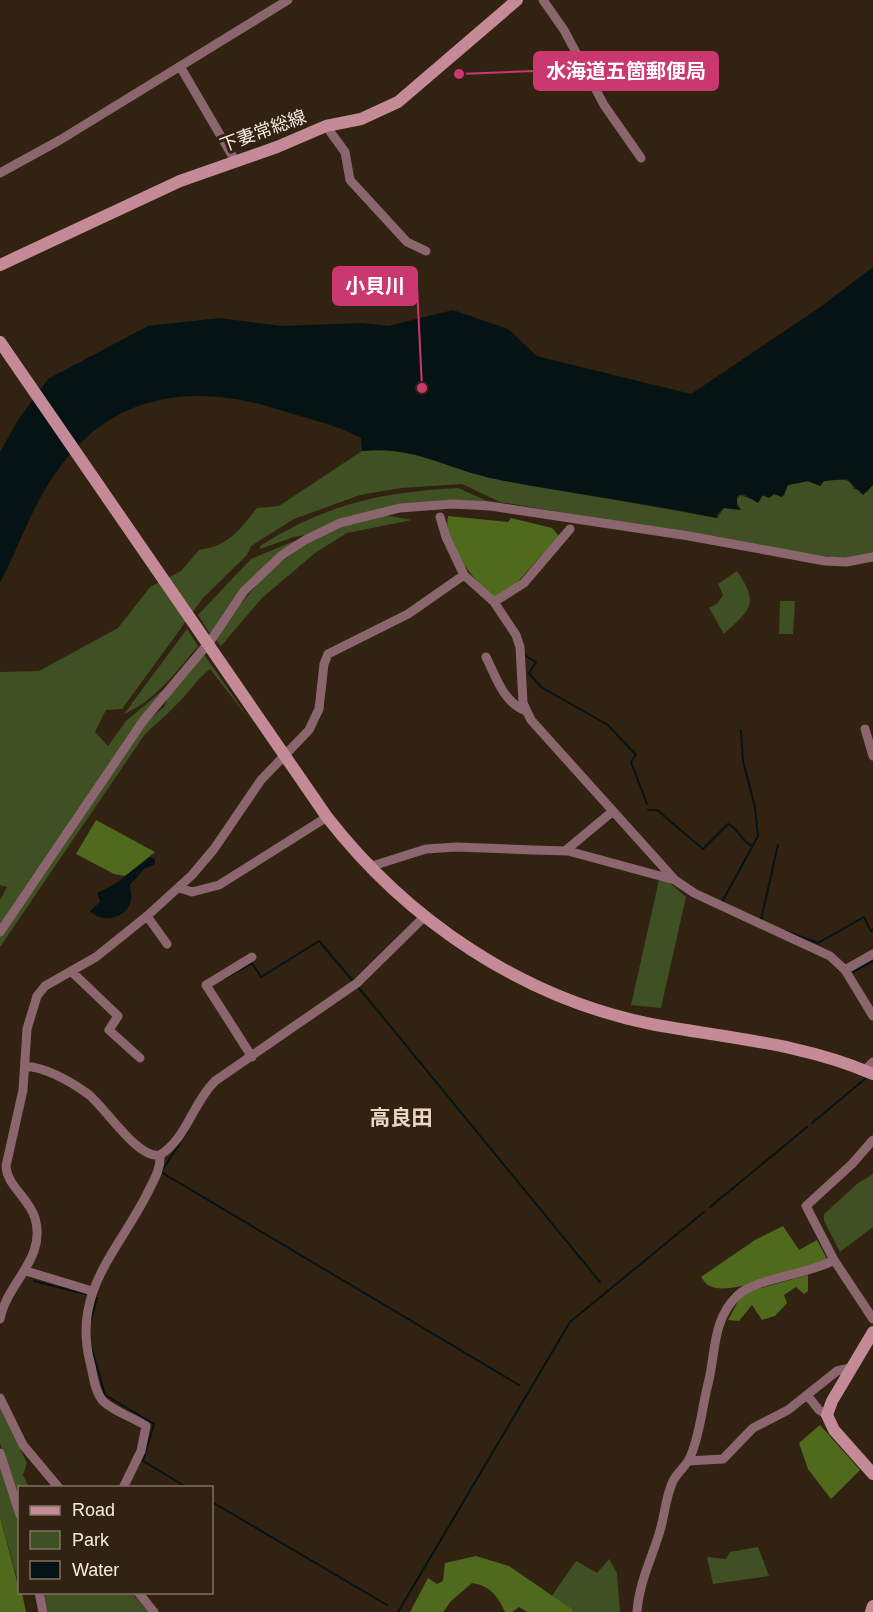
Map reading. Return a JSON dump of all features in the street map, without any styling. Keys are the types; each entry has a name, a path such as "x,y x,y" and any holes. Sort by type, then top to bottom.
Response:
{"street":[{"path":"0,173 181,68 288,0"},
{"name":"下妻常総線","path":"0,265 180,181 236,162 326,126 361,119 398,102 517,0"},
{"path":"543,0 564,30 604,105 641,158"},
{"path":"181,68 236,162"},
{"path":"326,126 345,152 350,180 408,242 426,251"},
{"path":"0,342 327,817 369,867 424,916 484,959 514,975 599,1010 648,1023 821,1054 870,1069"},
{"path":"0,932 137,730 244,591 282,555 304,540 340,523 400,508 453,504 525,509 825,561 873,557"},
{"path":"440,517 446,537 464,574 494,602 518,640 525,711"},
{"path":"494,602 524,583 570,529"},
{"path":"0,1319 8,1296 26,1271 38,1240 35,1217 30,1205 8,1176 6,1166 23,1090 27,1029 37,996 45,986 89,963 147,916 180,888 214,849 261,780 304,737 314,723 321,700 324,663 328,654 408,614 464,574"},
{"path":"486,657 502,691 516,707 525,711 675,880 694,893 830,956 845,970 873,1016"},
{"path":"865,729 873,756"},
{"path":"565,851 613,811"},
{"path":"180,888 192,892 219,885 327,817"},
{"path":"369,867 426,849 456,847 565,851 675,880"},
{"path":"147,916 167,944"},
{"path":"25,1066 50,1071 89,1095 132,1141 153,1156 160,1155 177,1141 203,1093 232,1068 252,1057 357,982 424,916"},
{"path":"845,970 873,954"},
{"path":"252,957 206,985 252,1057"},
{"path":"72,972 118,1016 109,1030 140,1058"},
{"path":"873,1140 852,1164 806,1206 834,1260 873,1319"},
{"path":"124,1486 141,1451 146,1426 107,1404 98,1391 84,1336 92,1291 102,1268 161,1165 160,1155"},
{"path":"637,1612 643,1576 660,1532 668,1492 676,1474 688,1461 712,1369 717,1326 731,1302 748,1288 794,1276 834,1260"},
{"path":"26,1271 92,1291"},
{"path":"827,1415 850,1368 873,1332"},
{"path":"688,1461 723,1459 746,1433 788,1410 837,1371 850,1368"},
{"path":"807,1395 819,1410 827,1415 834,1430 873,1474"},
{"path":"0,1398 23,1445 56,1486"},
{"path":"0,1453 18,1509"},
{"path":"39,1594 43,1612"},
{"path":"139,1594 154,1612"},
{"path":"871,1612 873,1606"}],"green space":[{"path":"382,449 425,456 491,478 717,518 724,508 740,509 736,500 740,495 759,502 764,494 769,498 774,494 784,496 788,485 808,481 820,486 824,481 842,479 849,482 854,489 867,492 873,485 873,553 853,558 830,557 500,502 462,484 401,488 360,495 294,519 251,546 247,555 203,598 122,709 106,710 95,732 108,746 126,721 164,689 0,928 0,900 7,887 0,885 0,672 39,671 118,628 150,587 181,571 199,550 226,541 257,508 279,506 362,451"},
{"path":"458,488 492,503 399,505 352,517 311,534 294,537 260,549 260,546 284,532 331,510 379,497"},
{"path":"380,514 412,520 347,533 315,553 262,598 221,646 216,640 249,594 284,559 327,534"},
{"path":"448,516 508,522 511,518 552,528 559,536 513,587 495,599 478,582 455,550 447,527"},
{"path":"294,541 297,543 230,605 210,634 198,615 251,559"},
{"path":"737,571 748,592 749,606 724,634 709,608 718,603 723,595 718,584"},
{"path":"780,601 795,601 793,634 779,634"},
{"path":"187,629 198,646 155,694 124,714"},
{"path":"203,653 249,719 210,669 205,673 143,737 0,947 0,936 148,721 165,706 167,695"},
{"path":"96,820 155,852 125,876 114,874 76,854"},
{"path":"659,880 670,883 686,897 661,1008 631,1005"},
{"path":"873,1174 873,1227 840,1252 824,1221 824,1214 857,1184"},
{"path":"783,1226 799,1250 817,1240 827,1259 772,1278 727,1288 713,1287 701,1277 755,1240"},
{"path":"808,1275 808,1291 804,1294 796,1287 784,1295 787,1303 775,1316 762,1320 752,1305 739,1321 728,1320 740,1298 747,1292"},
{"path":"0,1409 27,1463 23,1475 28,1486 18,1486 18,1500 0,1443"},
{"path":"820,1425 860,1470 831,1499 808,1469 799,1443"},
{"path":"0,1464 18,1523 18,1581 0,1517"},
{"path":"0,1517 18,1584 18,1594 22,1594 26,1612 0,1612"},
{"path":"758,1547 769,1576 713,1584 707,1557 726,1559 730,1552"},
{"path":"476,1556 509,1566 573,1610 572,1612 527,1612 519,1607 512,1612 505,1612 492,1592 472,1583 451,1601 443,1612 410,1612 428,1578 437,1584 443,1581 445,1563"},
{"path":"609,1559 617,1573 620,1612 572,1612 573,1610 551,1597 576,1561 597,1573"},
{"path":"44,1594 133,1594 148,1612 48,1612"}],"water":[{"path":"873,267 873,485 863,495 847,479 824,481 820,486 808,481 788,485 782,497 774,494 769,498 762,495 758,503 744,494 737,496 737,505 741,510 724,508 717,514 717,518 495,479 415,455 381,450 362,451 361,438 321,422 247,401 215,397 185,397 155,401 127,411 101,426 77,447 55,474 39,500 0,583 0,452 18,420 48,379 148,326 219,318 281,326 363,323 388,326 453,310 508,329 537,356 691,394 819,308"},
{"path":"150,857 155,859 155,864 144,869 130,885 131,900 125,912 113,918 107,918 90,911 100,902 97,893 115,884"}],"waterway":[{"path":"524,655 536,662 529,673 541,687 608,725 636,755 631,762 647,804"},
{"path":"722,902 758,836 755,807 743,761 741,730"},
{"path":"648,810 657,810 703,849 728,824 752,846"},
{"path":"761,920 778,845"},
{"path":"786,931 818,943 864,917 871,931 873,929"},
{"path":"224,979 252,963 261,977 319,941 352,980"},
{"path":"853,972 873,961"},
{"path":"359,988 600,1282"},
{"path":"812,1123 865,1079"},
{"path":"710,1207 807,1127"},
{"path":"188,1131 161,1172 519,1385"},
{"path":"398,1612 570,1322 704,1212"},
{"path":"34,1281 85,1294"},
{"path":"91,1320 97,1298"},
{"path":"92,1349 105,1395 154,1424 143,1461 185,1486"},
{"path":"213,1503 387,1605"}],"place":[{"name":"水海道五箇郵便局","path":"459,74"},
{"name":"小貝川","path":"422,388"}],"district":[{"name":"高良田","path":"401,1117"}]}
